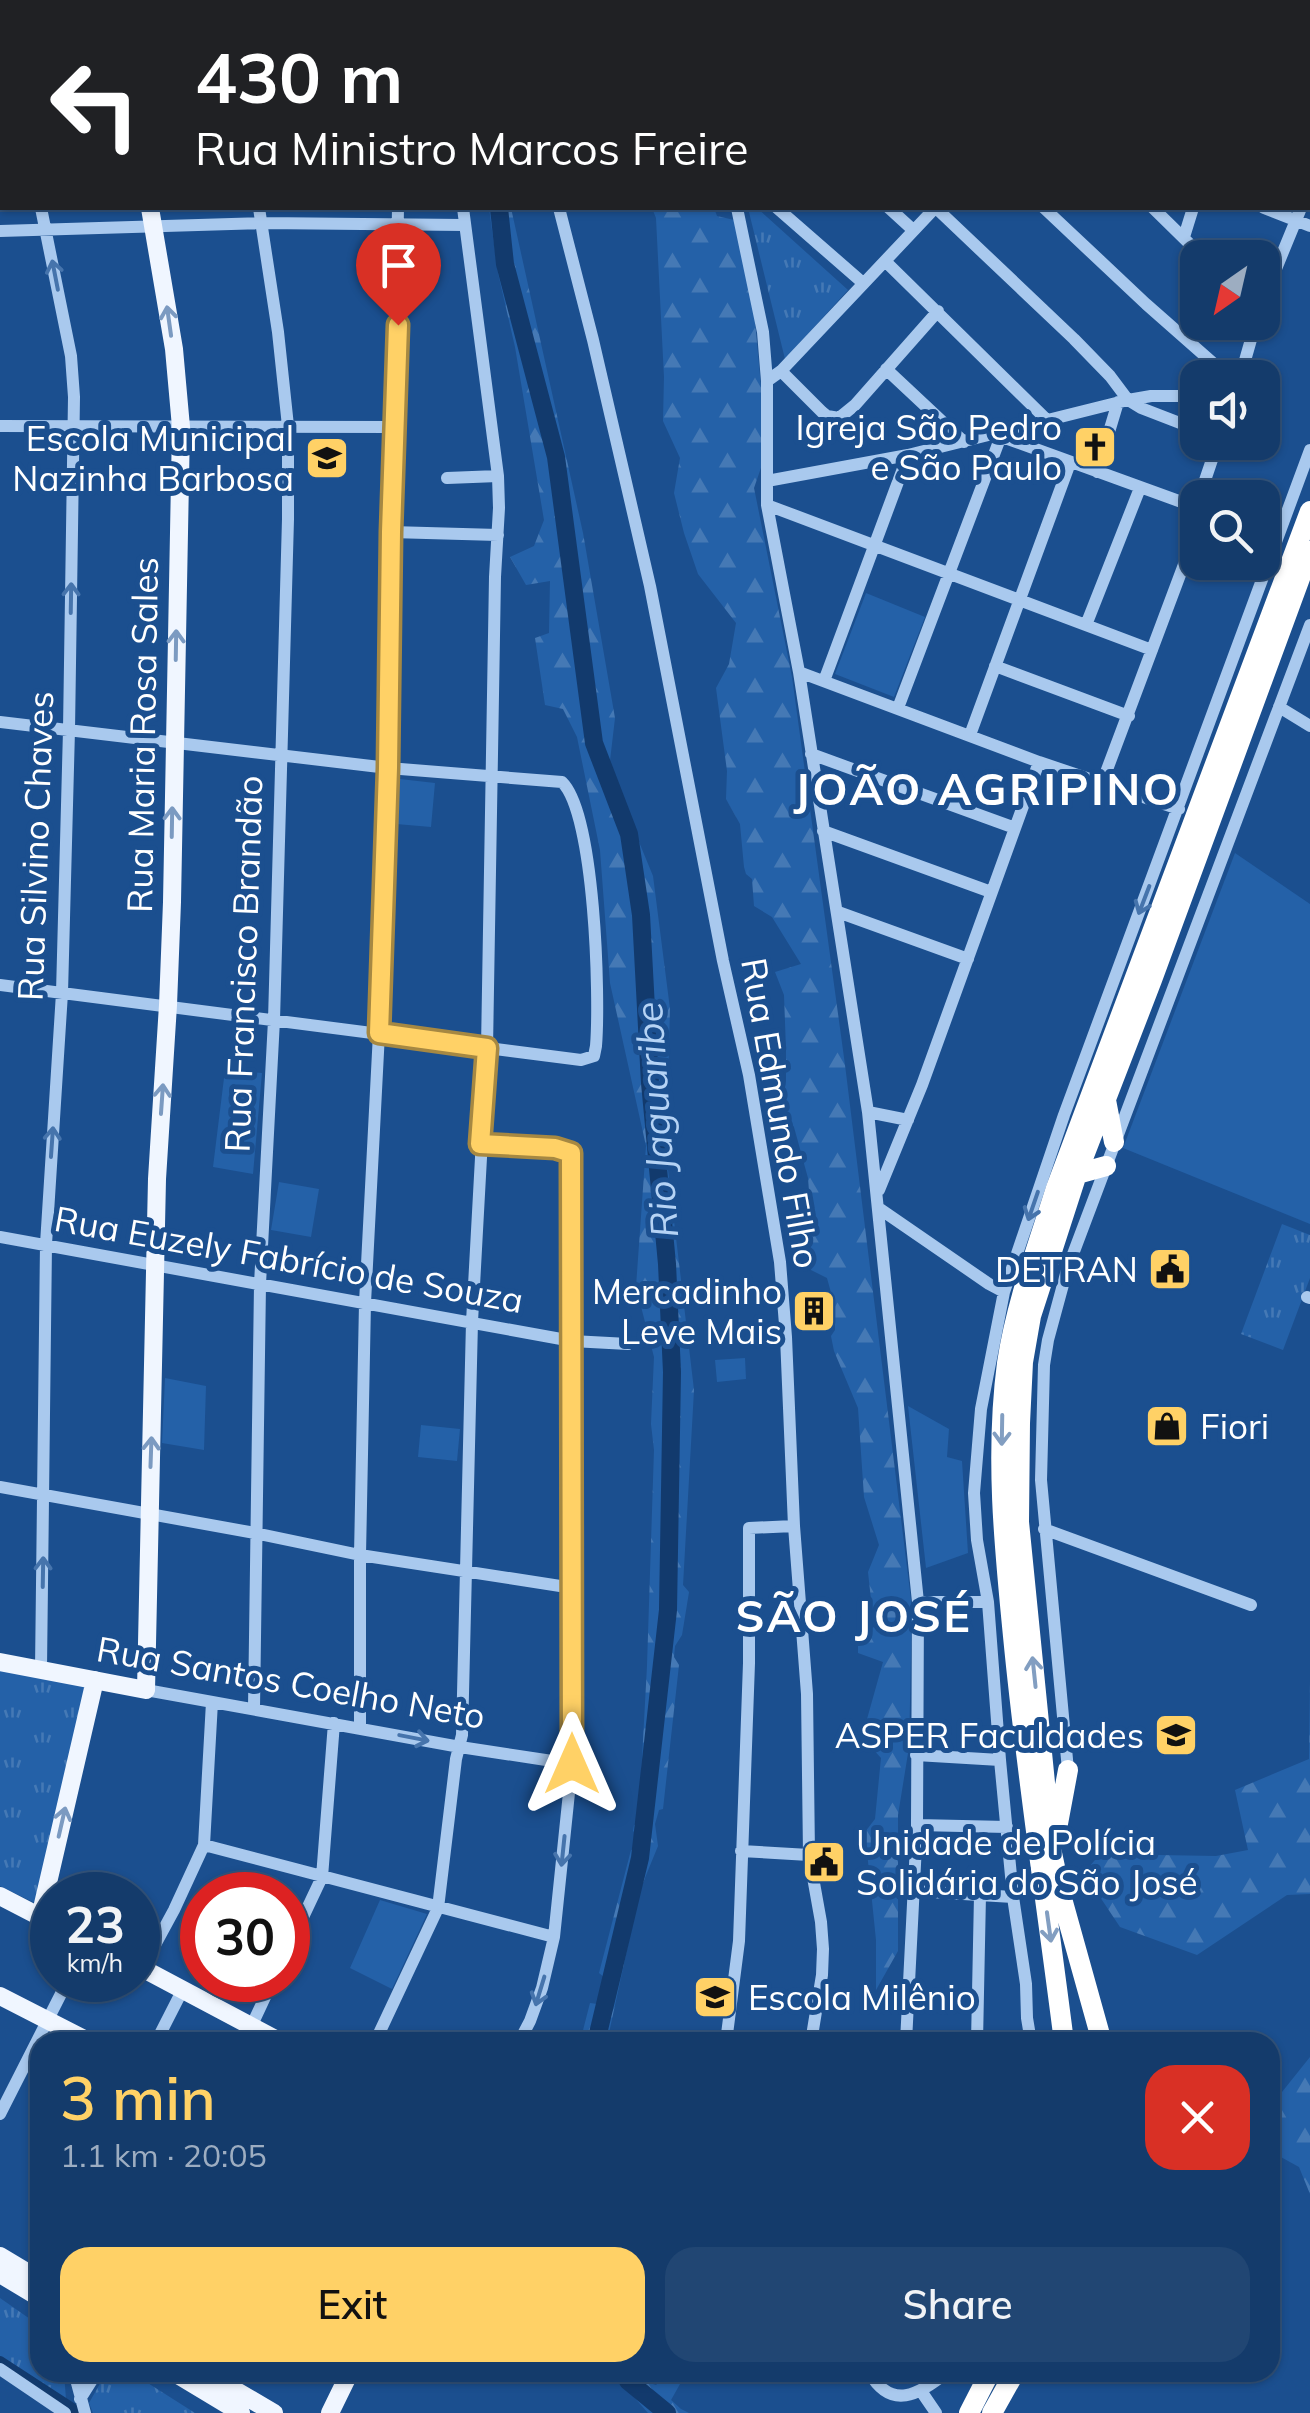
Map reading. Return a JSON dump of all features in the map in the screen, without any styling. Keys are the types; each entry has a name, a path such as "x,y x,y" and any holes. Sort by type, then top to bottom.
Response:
{"highway":[{"path":"1063,2032 1020,1718 1002,1520 1002,1408 1008,1360 1026,1280 1056,1188 1310,510"},
{"path":"1099,2032 1052,1854 1019,1522 1023,1362 1031,1316 1077,1174 1310,551"},
{"path":"1106,1100 1114,1142"},
{"path":"1077,1174 1106,1166"},
{"path":"1004,1292 1014,1290 1026,1280"},
{"path":"996,1334 998,1348 1008,1360"},
{"path":"1061,1896 1057,1820 1068,1770"},
{"path":"968,2413 985,2382"},
{"path":"992,2413 1009,2382"}],"main road":[{"name":"Rua Maria Rosa Sales","path":"146,1690 157,1179 168,1006 180,426 174,349 150,210"},
{"name":"Rua Santos Coelho Neto","path":"0,1662 146,1690"},
{"path":"56,1872 95,1680"},
{"path":"0,1896 30,1912"},
{"path":"0,1996 70,2032"},
{"path":"203,2002 260,2032"},
{"path":"0,2256 30,2273"},
{"path":"0,2274 30,2292"},
{"path":"190,2382 241,2413"},
{"path":"221,2382 274,2413"},
{"path":"330,2413 345,2382"}],"street":[{"name":"Rua Silvino Chaves","path":"41,1669 46,1244 62,993 74,427 74,380 42,210"},
{"name":"Rua Francisco Brandão","path":"254,1708 260,1284 274,1020 288,519 288,426 259,210"},
{"path":"360,1728 365,1304 388,768 398,210"},
{"path":"380,2032 438,1908 462,1734 472,1322 487,1048 498,535 498,476 463,210"},
{"name":"Rua Edmundo Filho","path":"560,210 650,586 723,962 749,1075 780,1262 807,1694 809,1855 823,1950 812,2032"},
{"path":"737,210 763,332 767,506 800,672 868,1112 918,1602 917,1825 906,2032"},
{"path":"779,210 862,283"},
{"path":"891,210 912,229"},
{"path":"767,380 780,371 933,210"},
{"path":"937,210 1074,339 1110,376 1123,401 1180,423"},
{"path":"1046,210 1210,360"},
{"path":"1155,210 1187,240"},
{"path":"1184,237 1191,210"},
{"path":"1280,258 1298,214 1310,226"},
{"path":"0,231 262,224 464,225"},
{"path":"885,261 1047,420"},
{"path":"780,371 815,406 834,418 847,413 938,311"},
{"path":"886,369 964,442"},
{"path":"767,481 908,455 1123,401 1180,396"},
{"path":"1097,472 1123,401"},
{"path":"0,426 396,426"},
{"path":"997,435 1140,488 1180,499"},
{"path":"898,708 997,435"},
{"path":"1280,529 1310,450"},
{"path":"824,682 908,455"},
{"path":"970,735 1070,463"},
{"path":"447,478 498,476"},
{"path":"1086,625 1140,488"},
{"path":"767,506 1152,650"},
{"path":"391,532 498,535"},
{"path":"1102,784 1180,575"},
{"path":"1030,2032 1013,1897 988,1602 977,1540 974,1493 981,1409 1004,1292 1064,1114 1262,580"},
{"path":"1068,1770 1044,1530 1041,1450 1045,1356 1066,1270 1310,625"},
{"path":"995,666 1128,716"},
{"path":"1293,670 1310,677"},
{"path":"800,672 1039,762 1179,809"},
{"path":"1279,707 1310,726"},
{"path":"0,722 388,768 557,780 566,785 574,801 594,904 596,1046 591,1058 574,1058 0,985"},
{"path":"811,754 1015,828"},
{"path":"878,1192 1039,762"},
{"path":"822,831 991,892"},
{"path":"838,912 968,960"},
{"path":"868,1112 908,1120"},
{"path":"480,1144 571,1153 572,1764 554,1937 542,1988 524,2032"},
{"path":"880,1209 1004,1292"},
{"name":"Rua Euzely Fabrício de Souza","path":"0,1237 572,1341 628,1344"},
{"path":"0,1487 360,1555 573,1588"},
{"path":"727,2032 739,1940 749,1662 748,1528 794,1526"},
{"path":"1044,1530 1251,1605"},
{"path":"918,1602 988,1602"},
{"name":"Rua Santos Coelho Neto","path":"146,1690 572,1764"},
{"path":"160,1934 204,1846 212,1702"},
{"path":"310,1902 322,1877 334,1722"},
{"path":"916,1755 1000,1760"},
{"path":"917,1825 1007,1826"},
{"path":"204,1846 554,1937"},
{"path":"741,1851 809,1855"},
{"path":"913,1891 1013,1897"},
{"path":"977,2032 980,1896"},
{"path":"161,2032 180,1995"},
{"path":"41,2032 56,2002"},
{"path":"251,2027 263,2002"},
{"path":"0,2114 30,2054"},
{"path":"0,2369 66,2413"},
{"path":"76,2382 82,2407"},
{"path":"82,2407 93,2382"},
{"path":"875,2382 893,2396 921,2391 933,2382"},
{"path":"921,2382 921,2391 936,2413"}],"green space":[{"path":"489,210 511,210 583,533 615,718 609,769 653,876 670,1009 666,1153 694,1390 683,1585 689,1592 682,1635 675,1646 674,1657 679,1665 663,1809 659,1810 655,1824 658,1846 640,1890 609,2032 583,2032 590,2003 597,2004 604,1977 599,1973 631,1850 636,1849 640,1837 633,1831 639,1815 654,1450 654,1357 636,1287 646,1146 610,983 600,850 577,737 563,709 545,705 535,638 549,633 550,581 526,585 510,557 534,546 544,520 515,347 498,273"},
{"path":"653,210 715,210 717,216 734,220 754,310 764,459 754,488 792,677 912,1608 909,1747 898,1815 898,1951 876,1990 876,1940 865,1832 875,1819 881,1758 862,1737 883,1662 858,1653 858,1635 874,1627 868,1572 879,1545 864,1497 858,1408 831,1336 835,1330 835,1307 827,1278 811,1270 804,1240 812,1231 808,1178 794,1127 780,1107 786,1081 784,995 775,972 801,964 772,917 754,906 752,879 744,867 740,824 726,799 727,771 716,688 729,664 736,623 698,574 674,493 680,458 663,421"},
{"path":"748,210 759,210 848,290 785,359"},
{"path":"866,593 925,617 894,697 835,674"},
{"path":"400,779 435,783 431,827 396,824"},
{"path":"1235,853 1310,904 1310,1224 1123,1148"},
{"path":"225,1070 262,1073 253,1174 213,1167"},
{"path":"279,1182 319,1189 311,1237 271,1230"},
{"path":"1282,1224 1310,1235 1310,1278 1283,1350 1241,1334"},
{"path":"745,1358 746,1379 717,1382 715,1360"},
{"path":"165,1378 206,1386 204,1450 162,1443"},
{"path":"908,1406 949,1429 947,1457 962,1461 968,1553 926,1568"},
{"path":"421,1425 460,1429 457,1461 418,1457"},
{"path":"0,1665 94,1681 45,1872 30,1872 30,1901 0,1886"},
{"path":"1310,1680 1310,1894 1287,1895 1197,1955 1120,1927 1084,1873 1100,1854 1216,1856 1248,1850 1235,1790 1309,1759"},
{"path":"380,1900 427,1914 392,1989 350,1968"},
{"path":"1310,2057 1310,2194 1299,2167 1280,2157 1280,2094"},
{"path":"0,2298 30,2319 30,2382 65,2382 67,2413 0,2369"},
{"path":"101,2382 146,2382 195,2413 93,2413 89,2403"},
{"path":"621,2382 680,2384 671,2400 689,2413 648,2413"}],"waterway":[{"name":"Rio Jaguaribe","path":"499,210 505,264 556,457 594,743 629,834 641,915 650,1083 667,1264 672,1372 668,1610 640,1858 598,2032"},
{"path":"0,2361 30,2380"},
{"path":"32,2382 80,2413"},
{"name":"Rio Jaguaribe","path":"629,2382 667,2413"}],"place":[{"name":"Igreja São Pedro e São Paulo","path":"1095,447"},
{"name":"Escola Municipal Nazinha Barbosa","path":"327,458"},
{"name":"DETRAN","path":"1170,1269"},
{"name":"Mercadinho Leve Mais","path":"814,1311"},
{"name":"Fiori","path":"1167,1426"},
{"name":"ASPER Faculdades","path":"1176,1735"},
{"name":"Unidade de Polícia Solidária do São José","path":"824,1862"},
{"name":"Escola Milênio","path":"715,1997"}],"district":[{"name":"JOÃO AGRIPINO","path":"987,788"},
{"name":"SÃO JOSÉ","path":"854,1615"}],"route":[{"path":"398,325 379,1033 487,1048 480,1144 555,1148 571,1153 572,1764"}]}
